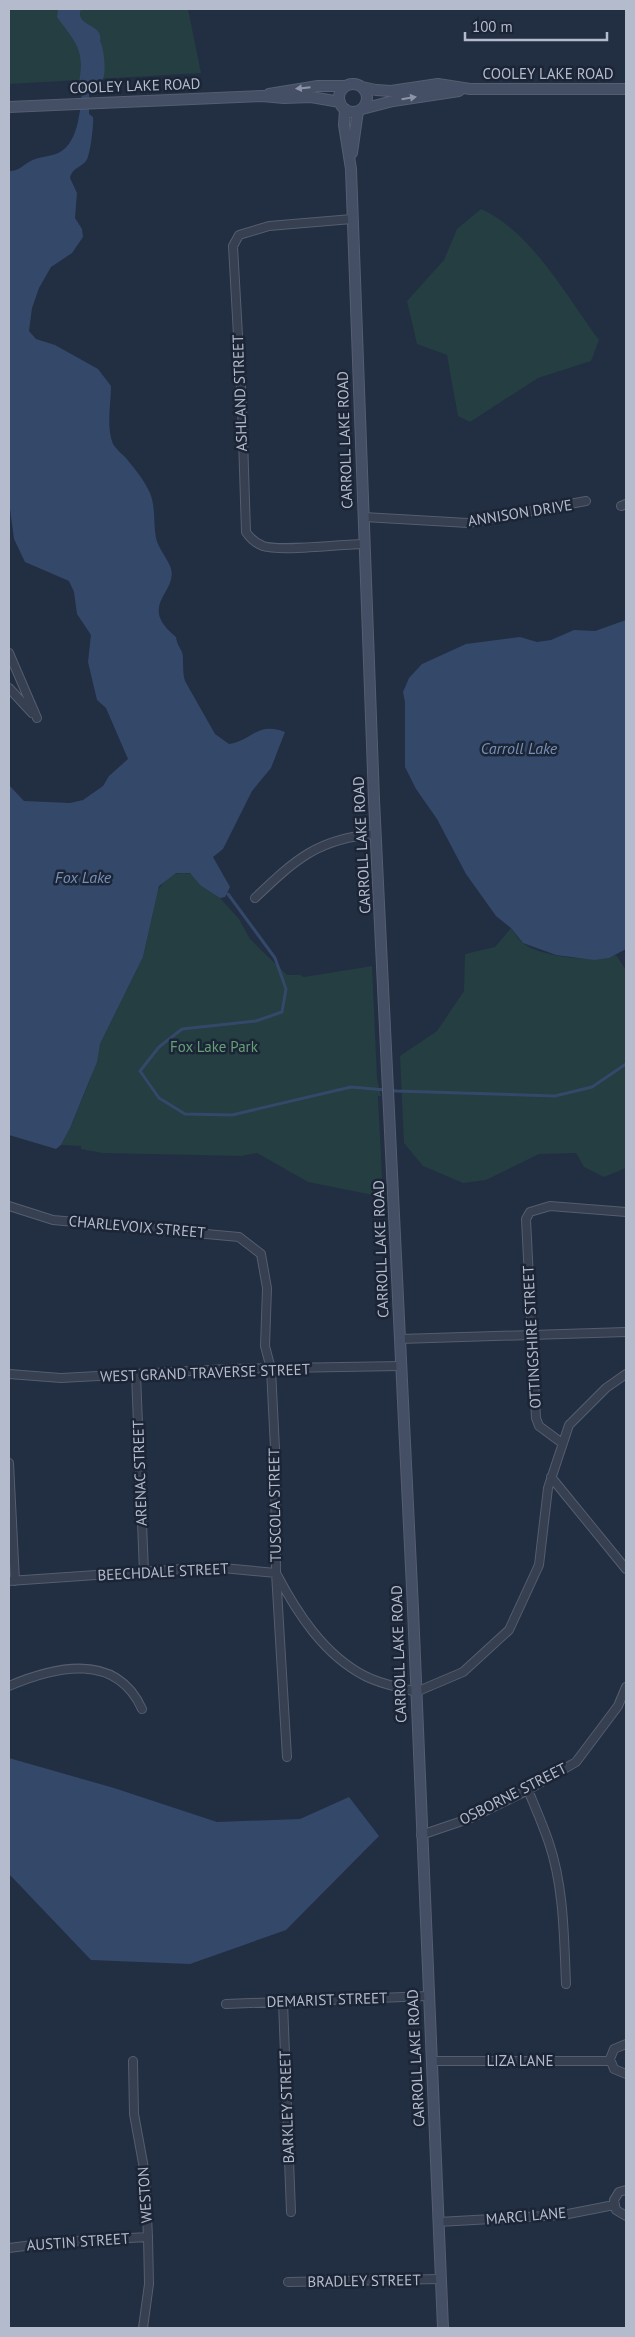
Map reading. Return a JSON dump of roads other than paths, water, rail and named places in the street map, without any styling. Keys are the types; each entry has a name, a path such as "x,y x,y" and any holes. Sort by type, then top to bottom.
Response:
{"street":[{"path":"354,84 362,87 367,98 360,110 342,106 340,93 345,86 354,84"},
{"name":"COOLEY LAKE ROAD","path":"362,87 392,91 438,84 470,89"},
{"name":"COOLEY LAKE ROAD","path":"262,96 293,89 345,86"},
{"name":"COOLEY LAKE ROAD","path":"360,110 393,101 470,89 626,88"},
{"name":"COOLEY LAKE ROAD","path":"9,107 262,96 284,98 311,97 342,106"},
{"name":"CARROLL LAKE ROAD","path":"342,106 351,169 376,834 416,1692 443,2328"},
{"name":"CARROLL LAKE ROAD","path":"351,169 360,110"},
{"name":"ASHLAND STREET","path":"352,219 269,226 239,235 233,246 242,407 246,532 251,539 265,546 286,548 365,544"},
{"name":"ANNISON DRIVE","path":"364,517 468,523 586,502"},
{"path":"9,653 37,718 9,688"},
{"path":"254,898 304,854 344,838 376,834"},
{"name":"CHARLEVOIX STREET","path":"9,1206 53,1220 239,1237 261,1254"},
{"name":"OTTINGSHIRE STREET","path":"562,1443 539,1426 536,1418 526,1219 530,1212 550,1206 626,1212"},
{"name":"TUSCOLA STREET","path":"261,1254 268,1288 265,1346 271,1369 275,1449 276,1574 287,1757"},
{"path":"400,1339 626,1332"},
{"name":"WEST GRAND TRAVERSE STREET","path":"9,1374 61,1378 271,1369 401,1366"},
{"name":"ARENAC STREET","path":"136,1374 144,1572"},
{"path":"276,1574 290,1599 326,1648 349,1667 367,1677 416,1692 463,1672 509,1630 539,1565 548,1488 569,1425 606,1388 626,1374"},
{"path":"9,1463 12,1581"},
{"path":"551,1477 626,1568"},
{"name":"BEECHDALE STREET","path":"12,1581 212,1567 276,1574"},
{"path":"9,1686 45,1672 70,1668 90,1669 108,1673 121,1680 135,1694 142,1709"},
{"name":"OSBORNE STREET","path":"421,1834 471,1818 528,1790 576,1762 618,1706 626,1687"},
{"path":"528,1790 550,1844 557,1877 563,1925 566,1984"},
{"name":"DEMARIST STREET","path":"226,2004 428,1996"},
{"name":"BARKLEY STREET","path":"282,2002 292,2212"},
{"path":"626,2044 614,2049 610,2061 617,2072 626,2074"},
{"name":"WESTON","path":"133,2061 134,2114 144,2174 148,2236 149,2284 143,2328"},
{"name":"LIZA LANE","path":"431,2061 610,2061"},
{"path":"626,2190 616,2195 614,2205 620,2214 626,2216"},
{"name":"MARCI LANE","path":"438,2222 563,2214 614,2205"},
{"name":"AUSTIN STREET","path":"9,2248 56,2242 148,2236"},
{"name":"BRADLEY STREET","path":"288,2282 440,2279"}],"water":[{"name":"Fox Lake","path":"58,9 81,9 80,15 82,19 98,31 100,35 105,67 104,78 89,92 89,114 93,117 93,121 89,153 86,161 73,172 70,178 77,193 75,218 82,229 83,237 72,253 51,267 39,288 32,308 29,331 36,339 55,345 98,369 111,386 109,423 113,444 136,470 150,493 153,504 156,538 170,566 172,575 159,607 159,616 164,626 176,637 183,655 185,681 215,734 229,744 261,730 275,729 285,732 271,768 252,791 223,849 213,857 230,887 225,897 220,898 201,886 190,873 176,873 159,886 143,957 100,1044 97,1062 70,1128 61,1145 56,1149 9,1135 9,785 24,801 70,803 83,800 103,786 109,776 128,759 106,708 97,700 88,662 91,635 77,614 74,592 69,581 25,562 14,539 9,501 9,171 18,169 35,159 56,154 63,150 69,144 76,127 82,92 78,87 81,65 80,56 75,42 57,17"},
{"name":"Carroll Lake","path":"626,620 626,949 609,958 594,960 556,955 523,943 511,928 496,916 466,874 437,819 416,789 405,767 405,702 403,692 409,678 422,664 466,644 520,637 537,642 551,640 574,630 595,631"},
{"path":"9,1758 114,1788 217,1822 300,1819 349,1797 379,1836 286,1930 190,1964 91,1960 9,1874"}],"waterway":[{"path":"228,894 275,958 286,989 282,1012 256,1021 182,1029 159,1047 140,1071 159,1098 185,1114 232,1115 351,1087 397,1091 555,1096 592,1087 626,1064"}],"park label":[{"name":"Fox Lake Park","path":"214,1047"}]}
